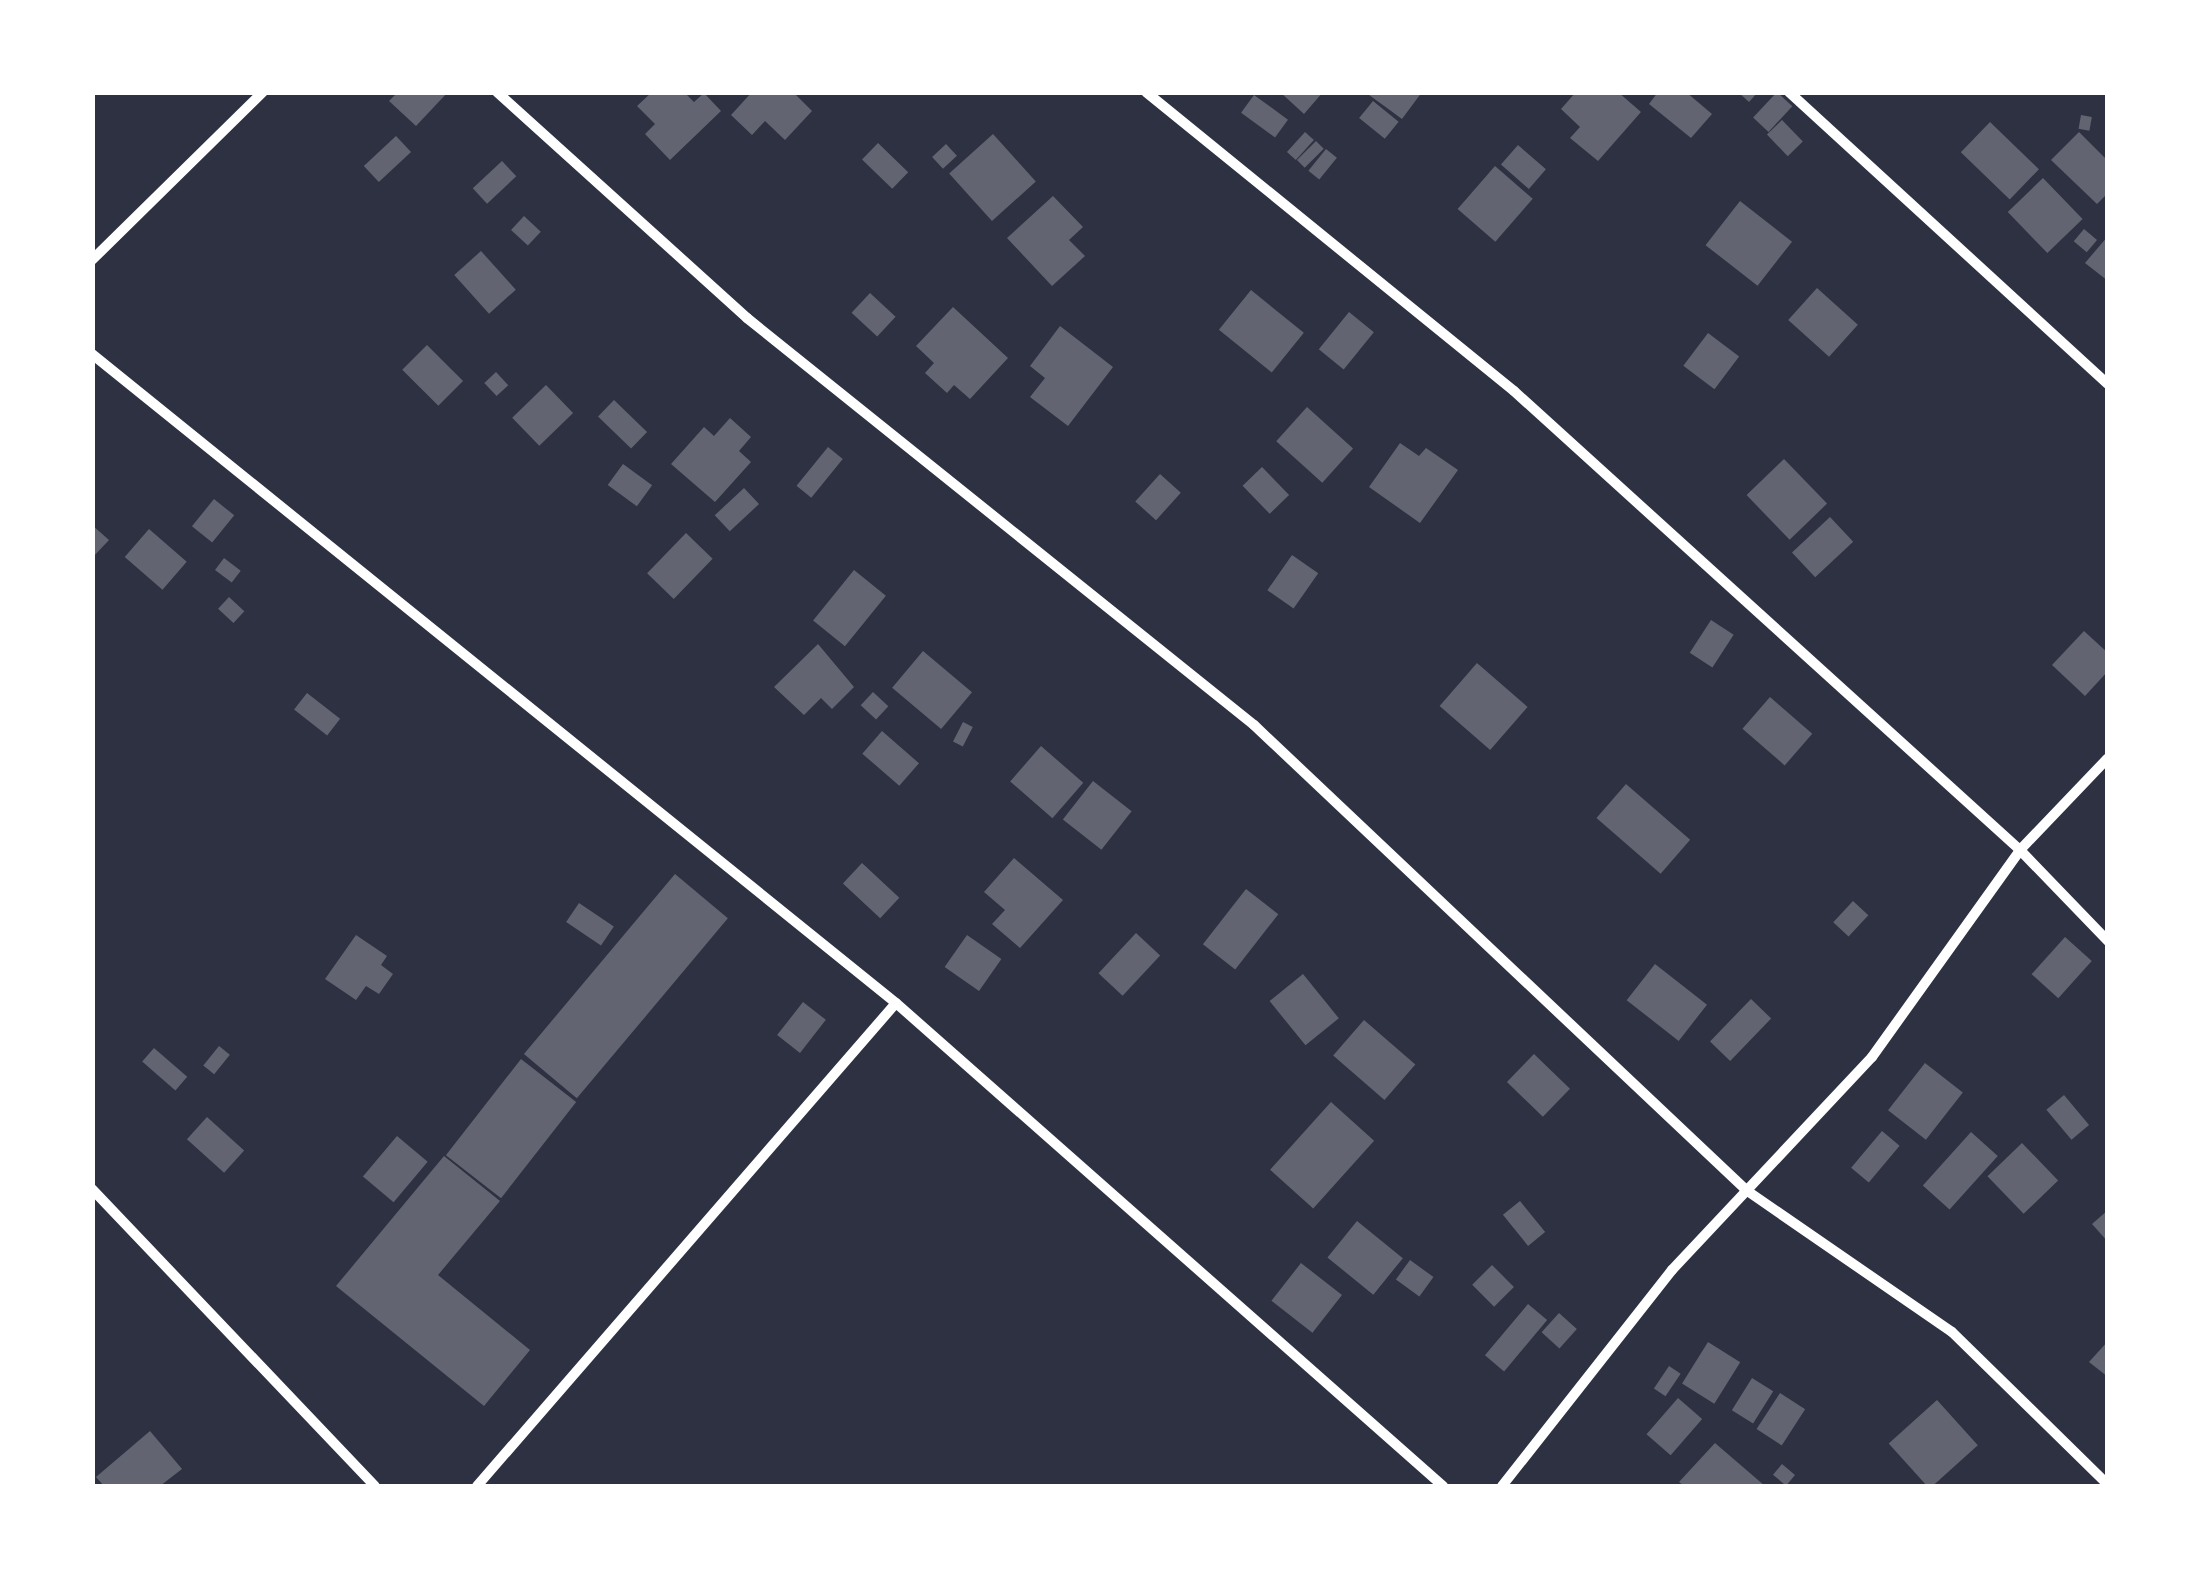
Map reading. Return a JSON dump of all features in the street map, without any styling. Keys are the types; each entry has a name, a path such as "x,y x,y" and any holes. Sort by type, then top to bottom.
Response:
{"street":[{"path":"92,260 264,92"},
{"path":"496,92 747,318 1254,725 1746,1190 1952,1332 2108,1486"},
{"path":"1146,92 1514,391 2020,850 2108,940"},
{"path":"1789,92 2108,384"},
{"path":"92,354 896,1004 1443,1486"},
{"path":"1502,1486 1672,1270 1872,1057 2020,850 2108,758"},
{"path":"477,1486 896,1004"},
{"path":"92,1189 374,1486"}],"building":[{"path":"398,92 448,92 416,126 389,101"},
{"path":"652,92 684,92 694,102 704,93 721,111 670,160 645,134 655,124 637,106"},
{"path":"752,92 793,92 812,111 785,140 765,121 752,135 731,115"},
{"path":"1280,92 1323,92 1304,114"},
{"path":"1365,92 1422,92 1402,119"},
{"path":"1576,92 1618,92 1641,112 1598,161 1570,138 1580,127 1561,109"},
{"path":"1658,92 1686,92 1712,114 1691,138 1649,104"},
{"path":"1738,92 1758,92 1749,102"},
{"path":"1777,92 1792,106 1768,132 1753,118"},
{"path":"1254,95 1288,120 1275,137 1241,113"},
{"path":"1373,101 1399,122 1385,139 1359,118"},
{"path":"2081,115 2092,117 2089,131 2079,129"},
{"path":"1782,120 1803,142 1788,156 1767,135"},
{"path":"1990,122 2039,169 2010,199 1961,152"},
{"path":"1305,132 1314,140 1296,160 1287,152"},
{"path":"2079,132 2108,161 2108,193 2097,204 2051,160"},
{"path":"993,134 1036,182 992,221 949,173"},
{"path":"396,136 411,152 379,182 364,166"},
{"path":"1316,141 1324,149 1305,168 1297,160"},
{"path":"878,143 908,172 892,189 862,160"},
{"path":"946,144 957,156 943,169 932,157"},
{"path":"1518,145 1546,169 1529,189 1501,165"},
{"path":"1326,149 1337,158 1319,180 1308,171"},
{"path":"502,161 516,176 487,204 473,188"},
{"path":"1495,166 1533,199 1495,242 1458,209"},
{"path":"2043,178 2083,219 2047,253 2008,212"},
{"path":"1053,196 1083,227 1069,240 1085,256 1052,286 1007,238"},
{"path":"1740,201 1792,242 1758,286 1706,245"},
{"path":"524,216 541,232 528,246 511,230"},
{"path":"2084,229 2097,240 2087,252 2074,241"},
{"path":"2108,236 2108,281 2085,263"},
{"path":"481,251 516,290 489,314 454,275"},
{"path":"1817,288 1858,325 1829,357 1788,320"},
{"path":"1251,290 1304,333 1272,372 1219,330"},
{"path":"870,293 896,317 877,337 852,313"},
{"path":"953,307 1008,358 970,399 954,385 947,393 925,373 934,363 916,346"},
{"path":"1349,312 1374,332 1344,369 1319,349"},
{"path":"1060,326 1113,367 1068,426 1030,397 1045,378 1030,366"},
{"path":"1708,333 1739,356 1714,389 1683,366"},
{"path":"427,345 463,381 438,406 402,370"},
{"path":"496,372 508,385 497,396 484,383"},
{"path":"546,385 573,413 539,446 512,418"},
{"path":"614,400 647,432 631,448 598,417"},
{"path":"1307,407 1353,448 1322,483 1276,441"},
{"path":"730,418 751,437 739,451 751,462 715,502 671,464 704,427 714,436"},
{"path":"1400,443 1419,456 1426,448 1458,470 1420,523 1369,487"},
{"path":"828,447 843,459 811,498 797,486"},
{"path":"1784,459 1827,504 1790,540 1747,495"},
{"path":"623,464 652,485 637,506 608,485"},
{"path":"1262,467 1289,495 1270,514 1243,486"},
{"path":"1160,474 1181,493 1156,520 1135,501"},
{"path":"744,488 759,504 730,531 715,515"},
{"path":"214,499 234,515 212,543 192,526"},
{"path":"1830,517 1853,542 1815,577 1792,552"},
{"path":"92,525 109,540 92,558"},
{"path":"149,529 187,562 162,590 125,557"},
{"path":"686,533 713,559 674,599 647,573"},
{"path":"1292,555 1318,573 1294,609 1267,590"},
{"path":"224,558 241,571 232,583 215,570"},
{"path":"854,570 886,596 845,646 813,621"},
{"path":"229,597 244,611 233,623 218,609"},
{"path":"1711,620 1734,635 1712,667 1690,653"},
{"path":"2084,631 2108,653 2108,671 2085,696 2052,665"},
{"path":"818,644 854,687 832,709 821,698 804,715 774,687"},
{"path":"923,651 972,692 941,729 892,688"},
{"path":"1477,663 1528,707 1490,750 1440,706"},
{"path":"873,692 888,706 876,719 861,705"},
{"path":"307,693 340,719 327,735 294,710"},
{"path":"1770,697 1812,734 1785,765 1742,729"},
{"path":"963,722 973,727 963,747 953,742"},
{"path":"882,731 919,763 899,786 862,754"},
{"path":"1041,746 1083,783 1052,818 1010,781"},
{"path":"1093,781 1132,811 1101,850 1063,820"},
{"path":"1626,784 1690,840 1661,874 1596,818"},
{"path":"1014,858 1063,900 1020,948 992,924 1005,910 984,892"},
{"path":"862,863 899,898 880,918 843,883"},
{"path":"675,874 728,918 577,1098 524,1054"},
{"path":"1246,889 1278,914 1235,969 1203,944"},
{"path":"1853,901 1868,915 1849,937 1833,922"},
{"path":"579,903 614,926 601,946 566,922"},
{"path":"1136,933 1160,956 1123,996 1098,973"},
{"path":"356,935 387,956 381,965 393,974 379,994 366,986 356,1000 325,979"},
{"path":"967,935 1001,959 979,991 945,967"},
{"path":"2065,937 2092,961 2058,998 2032,974"},
{"path":"1655,964 1707,1005 1679,1041 1627,1000"},
{"path":"1303,974 1339,1018 1305,1045 1270,1001"},
{"path":"1751,999 1771,1018 1730,1061 1710,1041"},
{"path":"803,1002 826,1020 800,1053 777,1035"},
{"path":"1364,1020 1415,1065 1384,1100 1333,1055"},
{"path":"219,1046 230,1055 214,1074 203,1065"},
{"path":"154,1048 187,1077 175,1090 142,1062"},
{"path":"1534,1054 1570,1089 1543,1117 1507,1082"},
{"path":"521,1059 576,1102 501,1198 446,1155"},
{"path":"1925,1063 1963,1093 1926,1140 1888,1110"},
{"path":"2064,1095 2089,1125 2071,1140 2046,1110"},
{"path":"1331,1102 1374,1141 1313,1208 1270,1170"},
{"path":"207,1117 244,1150 224,1173 187,1139"},
{"path":"1882,1131 1900,1146 1869,1183 1851,1168"},
{"path":"1971,1132 1998,1156 1950,1210 1923,1186"},
{"path":"397,1136 428,1162 394,1202 363,1177"},
{"path":"2022,1143 2058,1180 2024,1214 1987,1176"},
{"path":"444,1156 500,1201 438,1275 530,1350 484,1406 336,1286"},
{"path":"1520,1201 1545,1232 1528,1246 1503,1215"},
{"path":"2108,1210 2108,1242 2092,1224"},
{"path":"1357,1221 1403,1258 1373,1295 1327,1258"},
{"path":"1410,1260 1433,1277 1419,1296 1396,1279"},
{"path":"1301,1263 1342,1295 1312,1333 1271,1301"},
{"path":"1492,1265 1514,1287 1494,1307 1472,1285"},
{"path":"1528,1304 1547,1320 1504,1371 1485,1355"},
{"path":"1559,1313 1577,1329 1559,1348 1542,1332"},
{"path":"2108,1341 2108,1377 2089,1362"},
{"path":"1708,1342 1740,1362 1714,1404 1682,1384"},
{"path":"1669,1366 1681,1374 1666,1396 1654,1388"},
{"path":"1752,1378 1773,1391 1753,1423 1732,1410"},
{"path":"1780,1393 1805,1409 1782,1445 1757,1429"},
{"path":"1678,1398 1702,1419 1671,1455 1647,1434"},
{"path":"1937,1400 1978,1445 1933,1486 1927,1486 1889,1443"},
{"path":"150,1431 182,1469 160,1486 104,1486 96,1477"},
{"path":"1715,1443 1765,1486 1684,1486 1679,1482"},
{"path":"1782,1464 1795,1475 1786,1486 1773,1475"}]}
